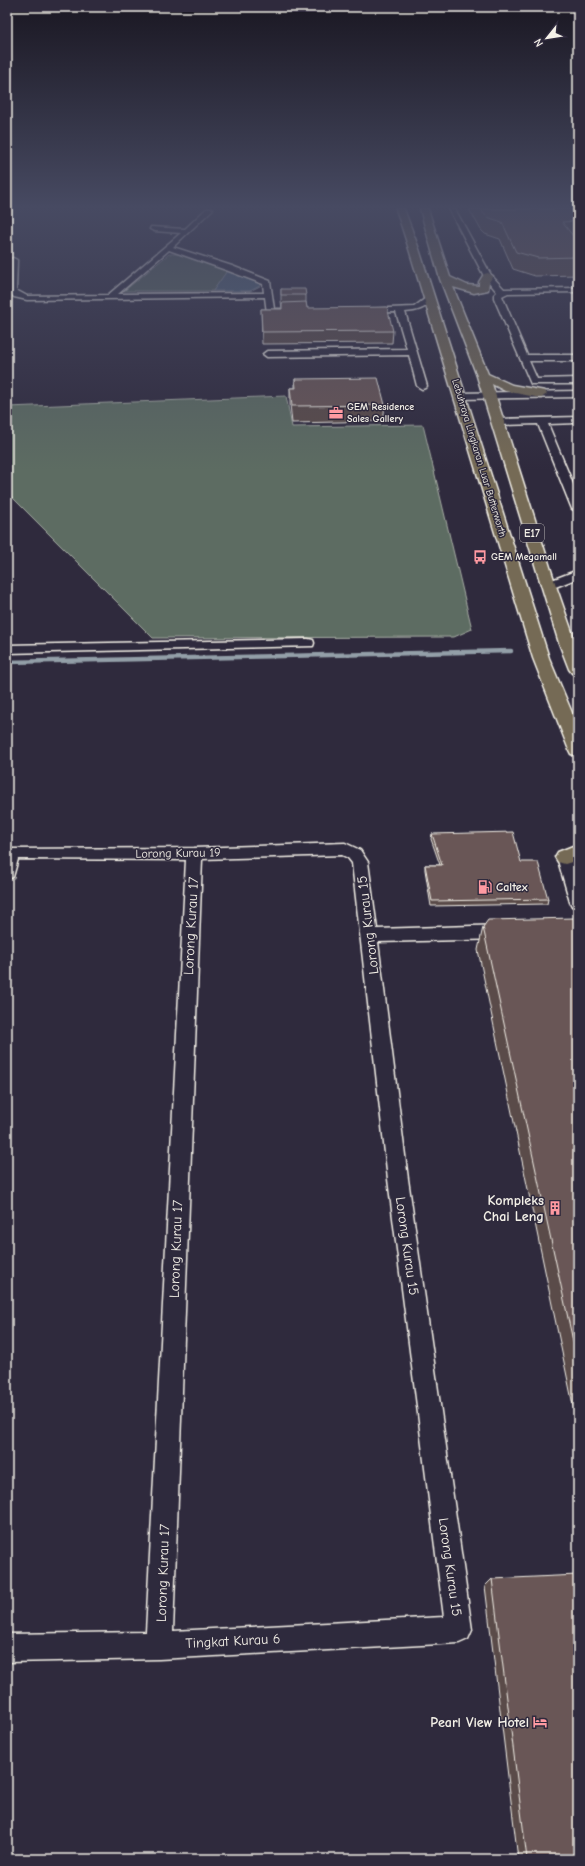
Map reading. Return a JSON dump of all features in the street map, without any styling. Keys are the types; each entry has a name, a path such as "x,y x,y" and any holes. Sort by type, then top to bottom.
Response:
{"highway":[{"name":"Lebuhraya Lingkaran Luar Butterworth","path":"428,296 541,658 578,750"},
{"name":"E17","path":"451,296 483,376 548,586 567,643 578,669"},
{"path":"483,376 509,388 541,394"}],"street":[{"path":"21,296 27,298 183,296"},
{"path":"268,296 270,311 298,311"},
{"path":"498,296 534,382 578,381"},
{"path":"356,311 419,308 429,300"},
{"path":"400,310 423,314 436,323"},
{"path":"400,310 422,386"},
{"path":"266,354 411,352"},
{"path":"524,358 578,358"},
{"path":"490,400 541,394 578,394"},
{"path":"461,401 490,400 578,403"},
{"path":"498,422 578,420"},
{"path":"542,421 578,509"},
{"path":"548,586 578,574"},
{"path":"7,649 308,643"},
{"name":"Lorong Kurau 19","path":"7,873 11,854 194,854 276,850 345,849 354,854 360,862"},
{"name":"Lorong Kurau 17","path":"160,1645 194,854"},
{"path":"572,854 578,902"},
{"name":"Lorong Kurau 15","path":"360,862 398,1179 459,1630"},
{"path":"369,936 518,931"},
{"name":"Tingkat Kurau 6","path":"7,1648 160,1645 459,1630"}],"green space":[{"path":"286,396 292,427 423,425 472,629 454,637 153,638 7,492 8,407"}],"building":[{"path":"306,302 307,308 387,307 393,331 262,332 261,309 282,309 282,303"},
{"path":"378,378 385,405 292,406 290,388 296,388 295,379"},
{"name":"Caltex","path":"513,832 521,862 538,862 548,899 432,901 425,865 442,865 432,834"},
{"name":"Kompleks Chai Leng","path":"574,918 578,934 578,1364 483,927 488,920"},
{"name":"Pearl View Hotel","path":"578,1575 578,1859 527,1859 492,1579"}],"waterway":[{"path":"7,662 511,651"}],"place":[{"name":"GEM Residence Sales Gallery","path":"336,413"},
{"name":"GEM Megamall","path":"480,557"},
{"name":"Caltex","path":"485,887"},
{"name":"Kompleks Chai Leng","path":"555,1208"},
{"name":"Pearl View Hotel","path":"540,1722"}]}
